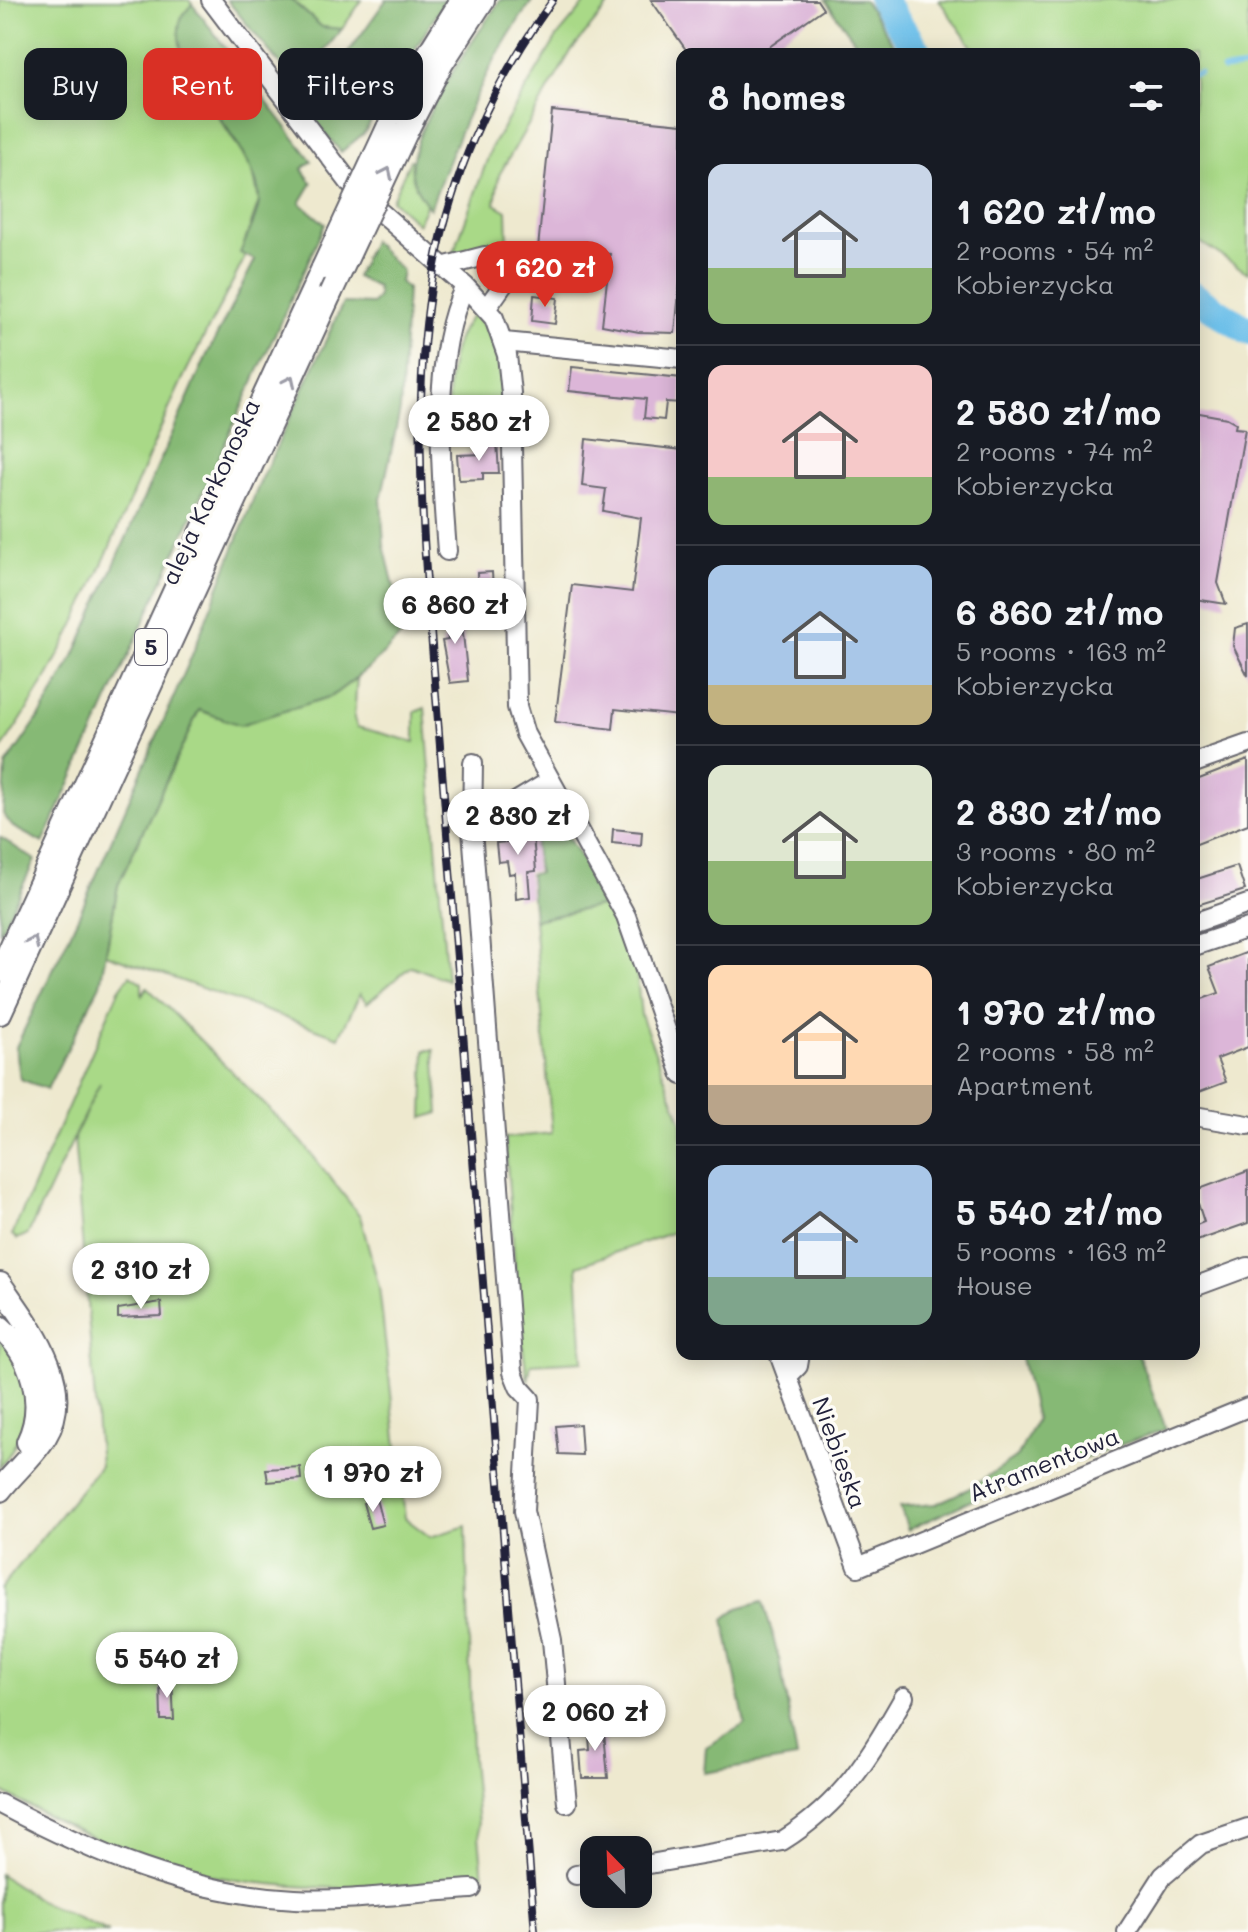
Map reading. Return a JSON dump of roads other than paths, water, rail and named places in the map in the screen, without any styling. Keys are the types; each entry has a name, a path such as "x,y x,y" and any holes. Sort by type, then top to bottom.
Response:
{"main road":[{"name":"aleja Karkonoska","path":"0,1013 330,294 419,69 462,0"},
{"name":"aleja Karkonoska","path":"0,971 323,268 398,128 483,0"},
{"path":"0,1284 41,1344 53,1387 52,1414 45,1437 7,1481"},
{"path":"0,1327 26,1359 35,1390 31,1437 7,1481"}],"street":[{"path":"211,0 342,175 387,221 465,286 486,309 504,342 511,393 515,694 525,734 626,916 676,1052"},
{"path":"442,267 485,256 504,269 505,282 486,309"},
{"path":"447,551 442,434 444,375 453,311 465,286"},
{"path":"504,342 676,358"},
{"path":"1200,761 1248,744"},
{"path":"473,763 472,809 513,1372 519,1387 530,1399 524,1511 552,1640 567,1803"},
{"path":"472,809 507,807 550,781"},
{"path":"1200,921 1248,904"},
{"path":"1200,944 1248,928"},
{"path":"1200,1117 1248,1125"},
{"path":"1200,1285 1248,1267"},
{"name":"Niebieska","path":"781,1360 858,1567"},
{"path":"787,1377 798,1366 799,1360"},
{"name":"Atramentowa","path":"858,1567 1248,1407"},
{"path":"652,1864 782,1841 801,1829 837,1799 862,1770 904,1697"},
{"path":"0,1804 63,1838 173,1879 295,1899 472,1889"},
{"path":"1127,1932 1163,1876 1201,1844 1248,1828"}],"waterway":[{"path":"882,0 916,48"},
{"path":"1223,70 1248,67"},
{"path":"1200,300 1248,331"}],"railway":[{"path":"535,1932 426,571 421,415 424,342 434,272 450,204 475,137 508,69 553,0"}]}
